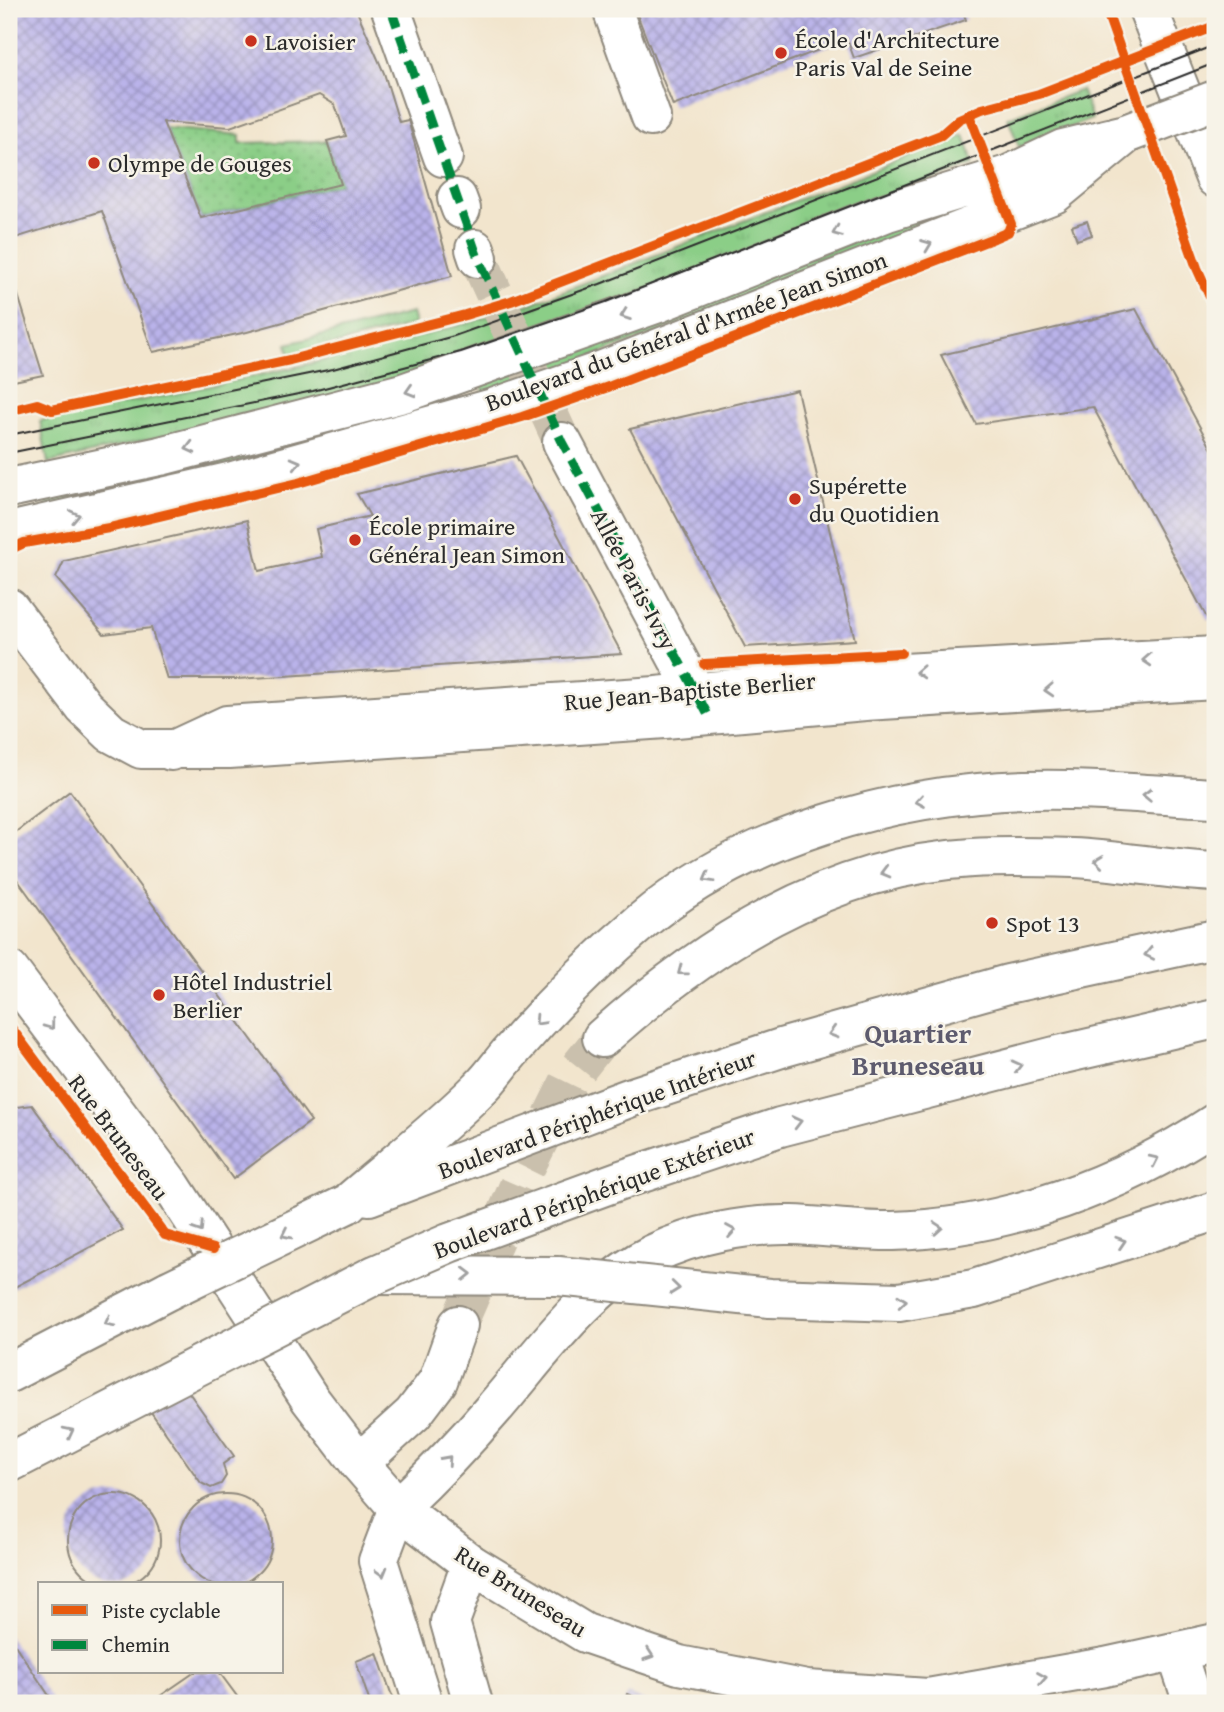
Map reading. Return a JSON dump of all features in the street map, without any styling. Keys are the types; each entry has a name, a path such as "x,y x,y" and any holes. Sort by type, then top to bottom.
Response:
{"main road":[{"path":"391,9 443,157"},
{"path":"612,9 651,117"},
{"path":"1148,9 1215,178"},
{"name":"Boulevard du Général d'Armée Jean Simon","path":"9,488 160,456 403,393 658,303 887,212 1008,175 1066,165 1128,133 1215,100"},
{"name":"Boulevard du Général d'Armée Jean Simon","path":"9,532 233,481 493,408 598,372 1054,194 1066,165"},
{"name":"Allée Paris-Ivry","path":"562,442 701,703"},
{"name":"Rue Jean-Baptiste Berlier","path":"9,608 84,707 111,733 141,749 171,751 701,703 904,673 1215,656"},
{"name":"Rue Jean-Baptiste Berlier","path":"701,703 865,701 1215,680"},
{"path":"347,1204 480,1088 585,971 643,920 688,889 754,852 830,822 904,804 970,794 1027,790 1215,798"},
{"path":"602,1038 694,962 756,923 834,887 895,869 971,858 1076,858 1215,872"},
{"name":"Boulevard Périphérique Intérieur","path":"9,1373 347,1204 629,1098 781,1048 1008,984 1215,939"},
{"name":"Rue Bruneseau","path":"9,970 172,1187 310,1399 398,1508 471,1563 585,1633 679,1665 807,1690 928,1698 1215,1643"},
{"name":"Boulevard Périphérique Extérieur","path":"9,1463 374,1275 449,1243 621,1180 780,1127 1059,1055 1215,1019"},
{"path":"423,1703 378,1561 398,1508 439,1468 580,1310 624,1270 654,1253 715,1233 758,1226 891,1231 954,1227 1099,1186 1169,1153 1215,1123"},
{"path":"374,1275 558,1276 770,1298 899,1302 974,1289 1215,1211"},
{"path":"359,1462 413,1414 438,1381 458,1325"},
{"path":"471,1563 450,1622 472,1703"},
{"path":"1176,1652 1192,1700"}],"green space":[{"path":"1081,90 1092,119 1019,147 1008,118"},
{"path":"165,128 240,135 240,143 327,141 341,184 201,218"},
{"path":"964,135 974,164 608,307 374,386 48,463 40,421 350,354 472,322 533,303"},
{"path":"964,200 993,205 485,397 481,381"},
{"path":"412,313 415,324 290,356 287,344"},
{"path":"439,395 444,410 48,510 45,493"}],"building":[{"name":"Olympe de Gouges","path":"356,9 384,73 399,122 408,120 452,276 247,332 153,352 102,211 9,240 9,11","holes":["319,95 335,105 346,136 327,141 341,184 201,218 163,122 230,127"]},
{"path":"635,9 962,9 966,20 854,58 847,39 673,106"},
{"path":"1087,221 1092,235 1077,240 1072,226"},
{"path":"9,266 43,375 9,382"},
{"path":"1136,309 1215,455 1215,619 1208,620 1093,407 976,424 941,355"},
{"path":"797,390 855,640 745,647 630,429"},
{"path":"516,456 622,654 237,679 167,679 151,628 104,634 56,578 64,561 247,520 259,571 322,557 316,529 370,516 357,494"},
{"name":"Hôtel Industriel Berlier","path":"70,791 311,1121 233,1179 9,868 9,837"},
{"path":"32,1105 123,1230 9,1290 9,1108"},
{"path":"168,1363 234,1456 223,1464 226,1476 221,1484 211,1488 201,1483 134,1388"},
{"path":"114,1494 132,1497 147,1507 157,1522 157,1558 147,1573 134,1582 94,1582 81,1573 71,1558 68,1540 71,1522 81,1507 96,1497"},
{"path":"226,1494 244,1497 259,1507 269,1522 269,1558 259,1573 246,1582 206,1582 193,1573 183,1558 180,1540 183,1522 193,1507 208,1497"},
{"path":"9,1636 54,1703 14,1703 9,1696"},
{"path":"377,1653 397,1703 370,1703 356,1661"},
{"path":"192,1674 220,1674 242,1703 150,1703"},
{"path":"627,1694 650,1703 624,1703"},
{"path":"452,1697 454,1703 439,1701"}],"tunnel":[{"path":"478,258 562,442"},
{"path":"458,1325 524,1172 571,1077 602,1038"}],"tram line":[{"path":"9,435 333,369 454,336 600,284 1215,45"},
{"path":"9,453 313,391 461,352 606,302 1215,63"}],"marked path":[{"path":"391,9 478,258 562,442 708,715"}],"cycle path":[{"path":"1106,9 1197,268 1215,308"},
{"path":"9,411 37,404 52,410 290,360 511,301 941,135 959,119 982,109 1039,94 1215,26"},
{"path":"9,550 24,543 109,528 298,483 522,417 611,386 1008,232 1011,224 969,115"},
{"path":"704,664 901,653"},
{"path":"9,1025 165,1235 213,1249"}],"place":[{"name":"Lavoisier","path":"251,41"},
{"name":"École d'Architecture Paris Val de Seine","path":"781,53"},
{"name":"Olympe de Gouges","path":"94,163"},
{"name":"Supérette du Quotidien","path":"795,499"},
{"name":"École primaire Général Jean Simon","path":"355,540"},
{"name":"Spot 13","path":"992,923"},
{"name":"Hôtel Industriel Berlier","path":"159,995"}],"district":[{"name":"Quartier Bruneseau","path":"918,1048"}]}
